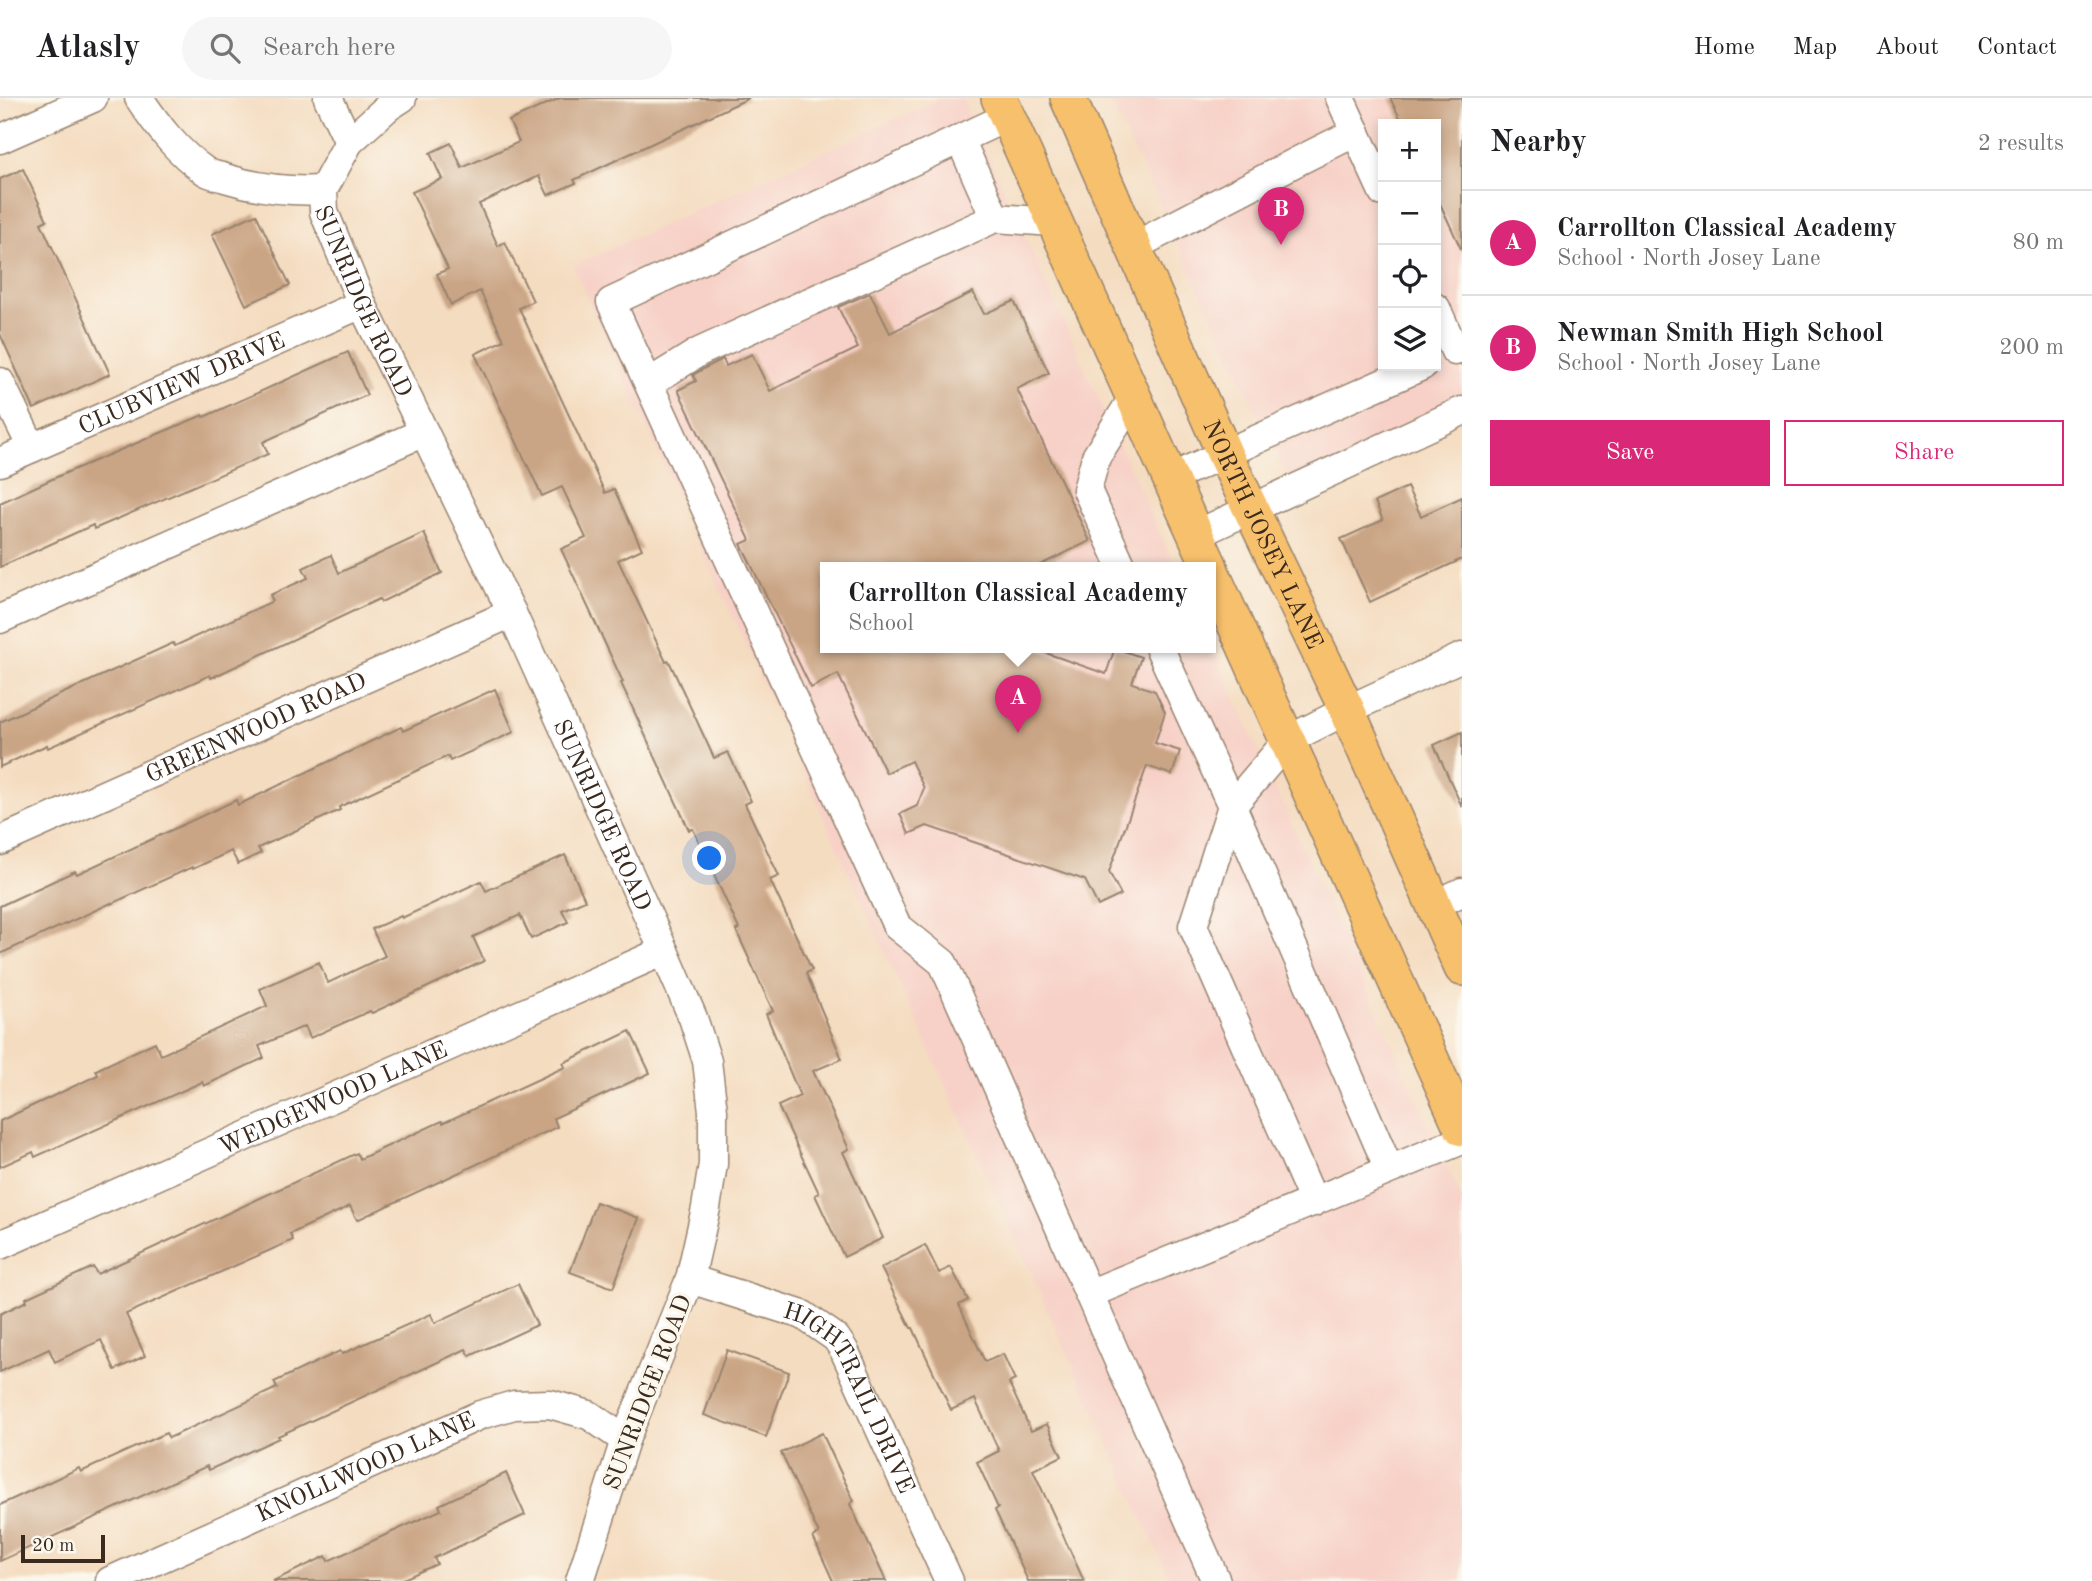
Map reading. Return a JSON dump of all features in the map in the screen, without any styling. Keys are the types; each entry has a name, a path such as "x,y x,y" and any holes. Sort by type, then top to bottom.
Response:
{"main road":[{"name":"NORTH JOSEY LANE","path":"1068,98 1251,509 1347,710 1448,898 1462,968"},
{"path":"1003,108 1207,562"},
{"path":"1216,581 1462,1128"}],"street":[{"path":"0,139 93,98"},
{"path":"139,98 168,138 182,153 207,172 248,185 299,191 323,190"},
{"path":"328,98 349,142"},
{"name":"SUNRIDGE ROAD","path":"402,98 349,142 323,190 324,212 362,304 512,613 664,951 707,1061 713,1111 713,1164 690,1279 625,1440 580,1581"},
{"path":"1340,98 1378,182"},
{"path":"1003,108 960,139 611,302 897,926 943,963 1216,1581"},
{"path":"1133,247 1356,132"},
{"path":"960,139 995,218"},
{"path":"649,383 699,352 995,218 1054,222"},
{"name":"CLUBVIEW DRIVE","path":"0,462 362,304"},
{"path":"1441,323 1451,353"},
{"path":"1170,478 1411,371"},
{"path":"0,382 32,448"},
{"path":"1120,562 1087,490 1096,457 1133,398"},
{"path":"1195,535 1462,411"},
{"path":"0,620 424,432"},
{"name":"GREENWOOD ROAD","path":"0,841 512,613"},
{"path":"1162,653 1232,806 1389,1169"},
{"path":"1314,1202 1193,926 1232,806 1288,740 1462,657"},
{"name":"WEDGEWOOD LANE","path":"0,1245 664,951"},
{"path":"1089,1294 1462,1140"},
{"name":"HIGHTRAIL DRIVE","path":"690,1279 803,1315 836,1338 844,1350 949,1581"},
{"name":"KNOLLWOOD LANE","path":"110,1581 480,1415 514,1405 551,1404 589,1415 625,1440"}],"shaded area":[{"path":"942,98 962,98 1173,562 820,562 820,653 1214,653 1462,1199 1462,1581 1171,1581 573,266"},
{"path":"1109,98 1462,98 1462,405 1293,489"}],"building":[{"path":"560,98 749,98 574,180 576,183 548,195 539,176 479,204 498,246 505,242 533,301 519,308 605,493 614,489 642,549 618,560 714,758 728,752 751,801 745,804 779,876 770,880 812,970 806,973 842,1059 813,1071 849,1149 843,1152 883,1238 844,1257 815,1195 819,1193 778,1106 800,1096 766,1014 773,1011 736,930 739,929 693,829 689,830 561,549 586,538 562,487 542,496 475,354 504,340 480,291 451,305 437,274 448,269 412,192 442,179 430,153 451,143 462,168 519,142 509,121"},
{"path":"1390,98 1462,98 1462,251 1441,206 1441,119 1400,119"},
{"path":"23,169 47,220 41,223 110,374 34,409 0,334 0,179"},
{"path":"256,214 290,285 246,305 212,234"},
{"path":"973,292 984,314 1014,301 1049,373 1017,389 1090,541 1046,562 820,562 820,653 1046,653 1106,674 1113,653 1129,653 1141,657 1132,683 1155,691 1165,712 1155,743 1180,751 1172,775 1147,766 1109,872 1121,895 1098,906 1085,880 927,826 909,834 900,814 917,806 924,788 911,761 886,773 838,674 811,688 741,544 750,540 678,390 696,381 693,375 723,359 726,366 752,354 770,391 858,348 838,307 870,293 890,333"},
{"path":"348,352 367,395 263,442 268,454 94,529 93,525 0,567 0,503 203,415 204,417"},
{"path":"1407,487 1421,516 1462,497 1462,559 1370,602 1341,539 1383,520 1375,502"},
{"path":"424,533 442,573 381,602 379,599 211,678 210,675 0,767 0,722 173,643 175,646 273,601 270,595 308,578 303,568 331,555 339,573"},
{"path":"495,689 514,732 450,761 448,756 339,807 340,810 258,848 261,853 238,864 231,851 0,954 0,906 75,871 77,874 236,800 238,805 401,727 403,731"},
{"path":"1462,732 1462,807 1434,745"},
{"path":"565,855 585,900 562,910 568,922 531,939 520,915 473,937 484,961 372,1013 370,1011 310,1038 305,1026 259,1046 264,1058 204,1086 202,1082 35,1157 33,1152 0,1167 0,1121 98,1075 96,1070 155,1042 161,1055 267,1006 260,989 319,962 328,983 385,956 372,929 481,881 486,891"},
{"path":"630,1031 650,1073 554,1118 557,1127 357,1220 350,1206 290,1234 293,1240 126,1314 145,1356 115,1370 101,1340 55,1362 49,1349 0,1372 0,1314 27,1301 26,1298 93,1267 97,1274 357,1153 360,1159 442,1121 443,1123 565,1067 563,1063"},
{"path":"596,1202 639,1218 613,1288 570,1272"},
{"path":"925,1245 939,1273 951,1267 968,1300 959,1305 985,1362 1003,1354 1015,1380 1009,1383 1031,1431 1047,1424 1062,1456 1033,1470 1084,1581 1028,1581 995,1510 998,1508 977,1462 999,1451 975,1399 951,1410 913,1328 881,1268"},
{"path":"518,1284 537,1325 470,1356 466,1349 209,1470 207,1466 0,1561 0,1505 79,1468 81,1472 166,1433 169,1438 277,1388 274,1382 340,1351 342,1354 431,1314 435,1323"},
{"path":"727,1350 789,1372 766,1437 704,1415"},
{"path":"822,1433 854,1501 850,1504 886,1581 833,1581 813,1537 819,1534 781,1453"},
{"path":"506,1473 525,1515 434,1558 437,1564 399,1581 273,1581 326,1556 328,1561 441,1510 439,1505"}],"place":[{"name":"Newman Smith High School","path":"1281,245"},
{"name":"Carrollton Classical Academy","path":"1018,733"}]}
